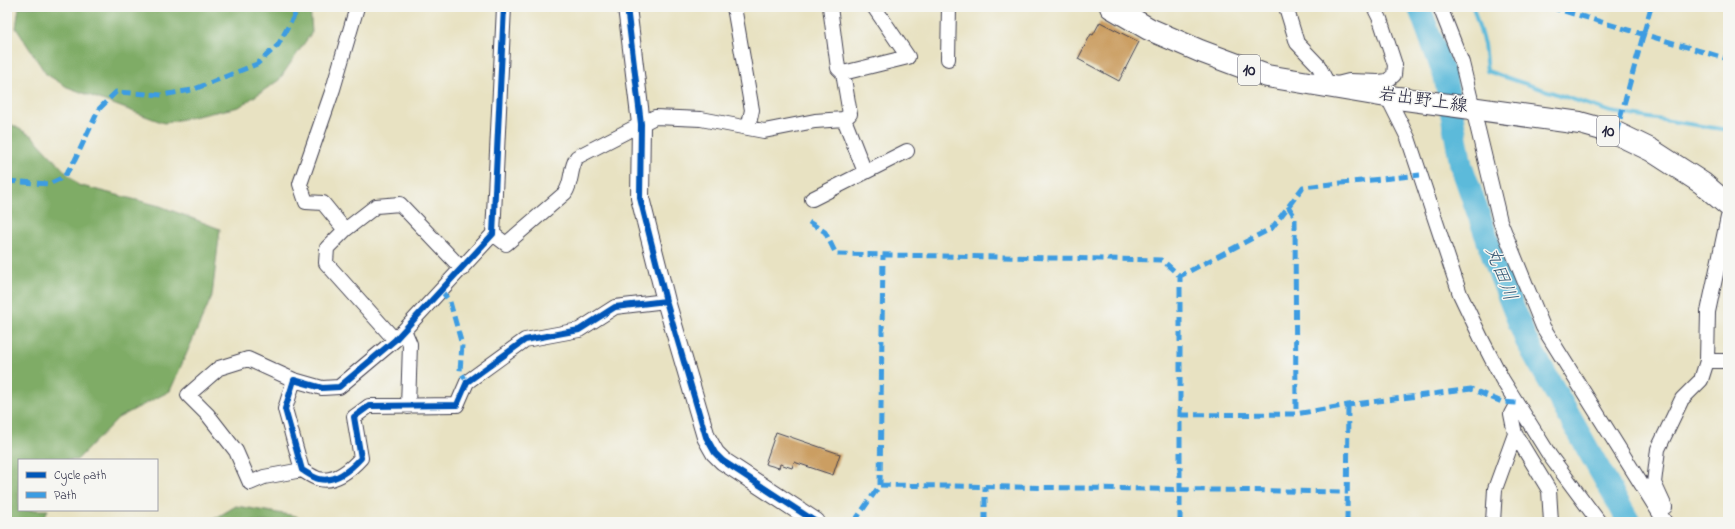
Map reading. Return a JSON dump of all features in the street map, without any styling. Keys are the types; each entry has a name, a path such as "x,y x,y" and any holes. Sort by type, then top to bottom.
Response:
{"main road":[{"name":"岩出野上線","path":"1111,7 1149,29 1242,68 1267,76 1393,97 1471,107 1580,124 1616,133 1658,154 1702,183 1728,205"}],"street":[{"path":"345,230 323,203 306,202 300,184 333,89 357,7"},
{"path":"504,7 492,234 462,269 404,330 339,387 322,388 294,380 248,359 219,368 188,395 208,415 236,451 250,483 264,477 302,470 320,479 333,478 348,472 361,458 354,417 369,406 408,407 457,405 467,382 525,340 579,330 615,307 666,300"},
{"path":"627,7 641,124 640,198 666,300 706,437 715,453 723,461 816,522"},
{"path":"734,7 752,110 748,128"},
{"path":"492,234 506,244 565,193 570,185 571,167 577,157 655,117 701,119 730,123 764,131 815,121 844,119 850,114 843,74 838,68 830,7"},
{"path":"843,74 908,57 874,7"},
{"path":"948,59 949,7"},
{"path":"1286,7 1296,43 1318,65 1329,86 1349,81 1378,82 1387,80 1394,75 1395,65 1380,18 1374,7"},
{"path":"1440,7 1462,63 1471,107 1500,221 1543,327 1663,520 1668,513 1654,483 1658,449 1682,399 1701,380 1707,361 1708,312 1728,216"},
{"path":"1393,97 1460,294 1482,340 1517,403 1550,456 1599,522"},
{"path":"844,119 865,172"},
{"path":"812,199 907,151"},
{"path":"394,340 326,262 327,248 345,230 376,206 400,204 462,269"},
{"path":"404,330 410,344 408,407"},
{"path":"1707,361 1728,361"},
{"path":"294,380 285,409 302,470"},
{"path":"1517,403 1512,414 1515,434 1549,490 1551,522"},
{"path":"1493,522 1496,489 1515,434"}],"green space":[{"path":"19,7 310,7 312,32 279,80 239,107 164,123 67,87 46,74 16,28"},
{"path":"7,122 32,136 78,185 160,206 220,229 212,296 170,391 118,418 78,459 18,459 18,511 47,511 41,522 7,522"},
{"path":"236,506 296,516 304,522 209,522"}],"building":[{"path":"1100,22 1139,42 1119,81 1078,59 1091,34 1093,35"},
{"path":"776,432 840,454 833,475 794,462 792,468 780,464 779,468 765,464"}],"waterway":[{"name":"丸田川","path":"1419,7 1445,77 1461,165 1500,275 1526,340 1629,522"},
{"path":"1473,7 1484,44 1487,71 1611,112 1728,130"}],"marked path":[{"path":"7,181 49,184 64,177 75,160 99,109 116,92 162,95 192,90 257,64 278,45 299,7"},
{"path":"1550,7 1728,59"},
{"path":"1616,133 1651,7"},
{"path":"809,222 825,232 836,254 1162,260 1180,276 1272,228 1303,187 1420,175"},
{"path":"1288,206 1295,217 1296,414"},
{"path":"880,485 883,256"},
{"path":"1180,276 1180,522"},
{"path":"441,290 450,302 462,345 460,371 467,382"},
{"path":"1180,415 1296,414 1348,405 1471,389 1502,402 1517,403"},
{"path":"1347,522 1348,405"},
{"path":"854,522 880,485 1348,492"},
{"path":"985,486 985,522"}],"cycle path":[{"path":"504,7 493,234 395,340 339,387 322,388 294,380 285,409 302,470 315,478 325,480 337,477 353,466 361,458 354,417 369,406 457,405 467,382 525,340 579,330 615,307 666,301"},
{"path":"627,7 641,124 640,198 666,301 706,437 715,453 723,461 816,522"}]}
